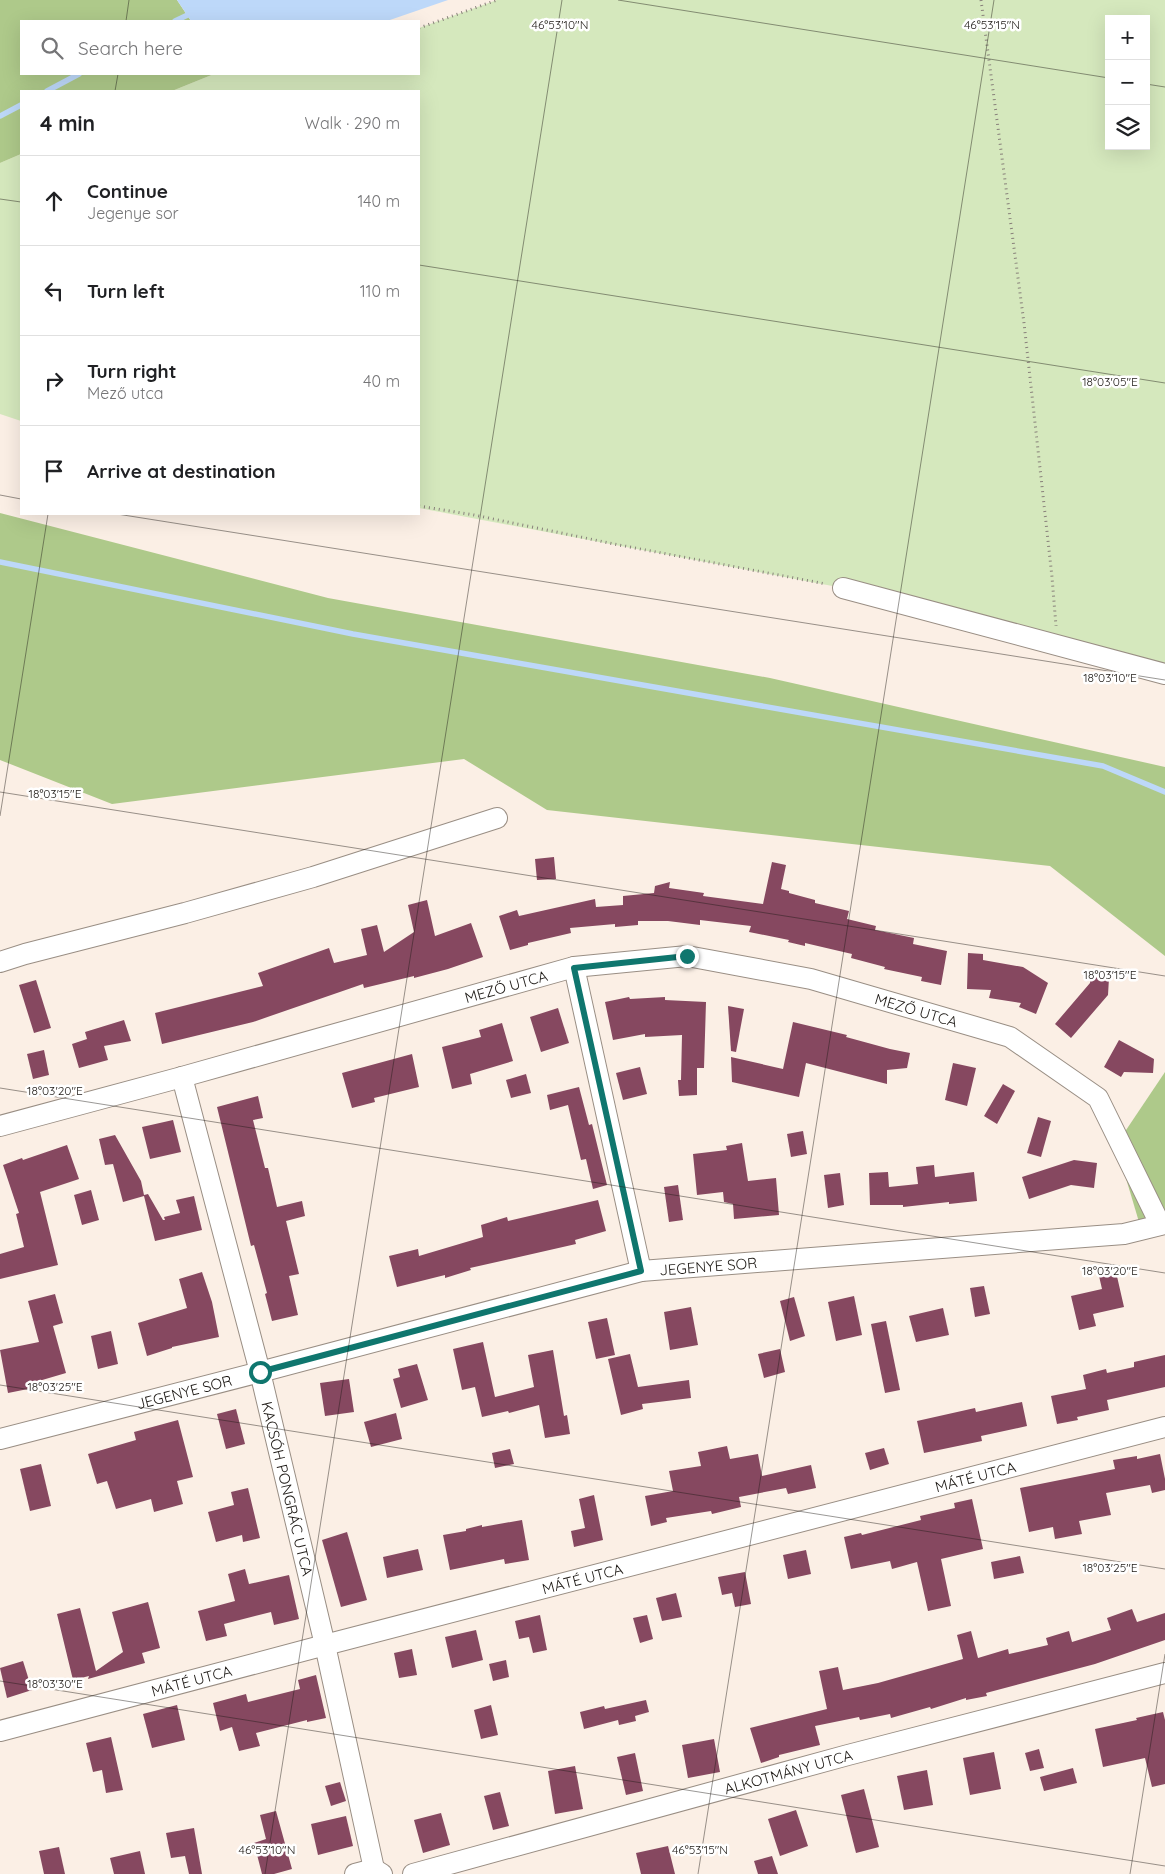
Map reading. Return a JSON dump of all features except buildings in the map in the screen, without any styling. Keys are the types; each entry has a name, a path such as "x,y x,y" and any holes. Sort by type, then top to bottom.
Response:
{"street":[{"path":"843,588 1165,674"},
{"path":"0,962 313,877 497,818"},
{"name":"MEZŐ UTCA","path":"0,1126 574,968 687,956 811,979 1010,1037 1098,1098 1162,1224"},
{"path":"574,968 641,1271"},
{"name":"KACSÓH PONGRÁC UTCA","path":"182,1077 260,1372 325,1645 372,1873"},
{"name":"JEGENYE SOR","path":"0,1439 641,1271 1124,1234 1162,1224"},
{"name":"MÁTÉ UTCA","path":"0,1731 1165,1427"},
{"name":"ALKOTMÁNY UTCA","path":"413,1874 848,1755 1165,1672"}],"path":[{"path":"420,28 497,0"},
{"path":"981,0 1024,323 1058,644"},
{"path":"420,506 754,569 843,588"}],"green space":[{"path":"0,0 177,0 190,20 20,20 20,75 212,75 174,90 20,90 20,154 0,163"},
{"path":"497,0 1165,0 1165,674 843,588 420,508 420,90 174,90 212,75 420,75 420,28"},
{"path":"20,154 20,421 0,414 0,163"},
{"path":"0,513 328,598 770,678 1165,767 1165,956 1050,866 547,810 464,759 112,804 0,760"},
{"path":"1165,1072 1165,1229 1142,1232 1116,1145"}],"water":[{"path":"177,0 448,0 390,20 190,20"}],"waterway":[{"path":"177,20 194,12"},
{"path":"49,90 77,75"},
{"path":"0,116 20,106"},
{"path":"0,562 353,634 1103,766 1165,792"}],"route":[{"path":"260,1372 641,1271 574,968 687,956"}]}
